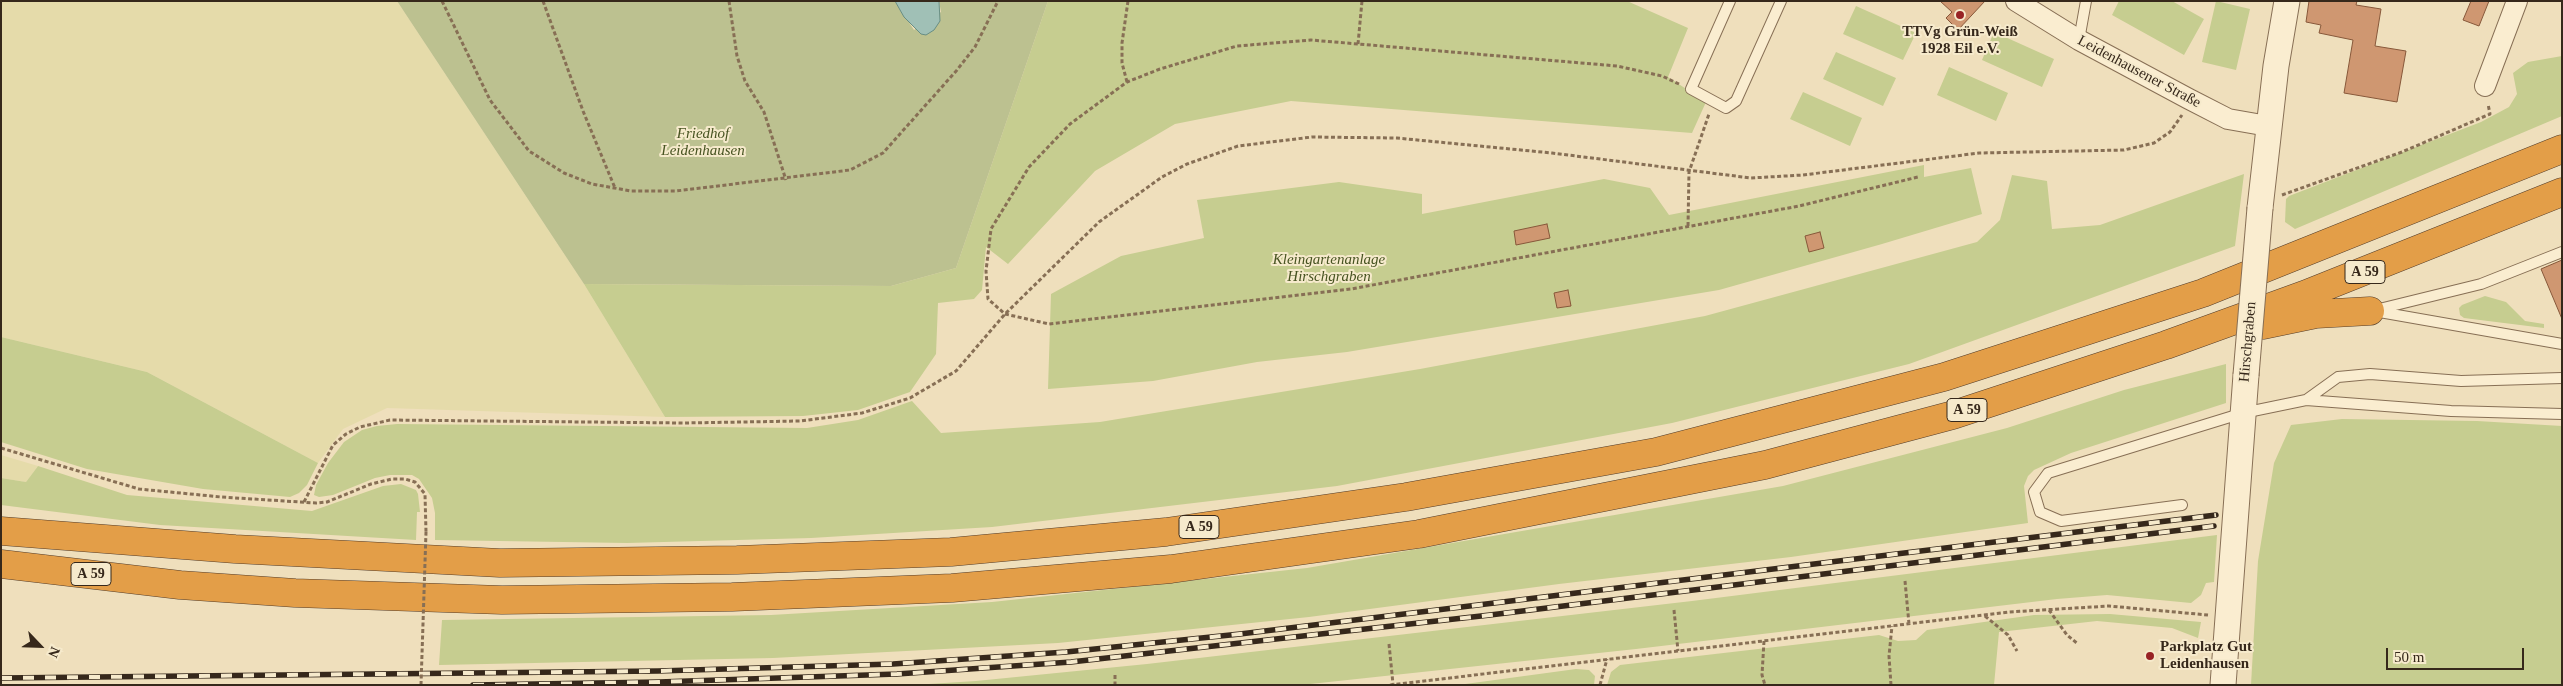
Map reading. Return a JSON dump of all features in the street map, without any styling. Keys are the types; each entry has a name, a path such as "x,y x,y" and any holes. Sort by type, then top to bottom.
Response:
{"highway":[{"name":"A 59","path":"1,531 234,549 500,562 737,560 971,550 1166,532 1387,500 1656,452 1944,377 2203,294 2562,149"},
{"name":"A 59","path":"1,564 180,585 295,593 502,600 732,597 952,588 1171,569 1419,534 1766,465 1953,415 2166,344 2414,253 2562,192"},
{"name":"A 59","path":"2166,344 2316,314 2370,311"}],"street":[{"name":"Leidenhausener Straße","path":"2016,1 2079,40 2189,99 2228,118 2268,126"},
{"name":"Hirschgraben","path":"2223,685 2260,205 2268,126 2287,1"},
{"path":"2485,86 2517,1"}],"lane":[{"path":"1730,1 1691,89 1726,108 1736,100 1781,1"},
{"path":"2079,40 2086,1"},
{"path":"2370,311 2481,284 2562,252"},
{"path":"2370,311 2562,344"},
{"path":"2306,400 2338,377 2370,374 2461,381 2562,378"},
{"path":"2182,505 2061,521 2040,512 2034,492 2048,473 2243,413 2306,400 2451,411 2562,414"}],"path":[{"path":"442,1 490,100 519,140 539,159 564,173 592,184 631,191 676,191 786,180 850,170 884,153 957,70 975,46 998,1"},
{"path":"543,1 583,111 616,188"},
{"path":"729,1 737,56 745,82 764,112 786,180"},
{"path":"1127,82 1122,63 1122,42 1128,1"},
{"path":"1358,44 1362,1"},
{"path":"1691,89 1662,76 1617,66 1311,40 1237,46 1127,82 1070,124 1029,166 991,229 986,271 988,299 1005,314 1049,324 1351,289 1798,206 1918,177"},
{"path":"2260,205 2402,152 2490,114 2485,86"},
{"path":"304,502 333,445 346,434 360,426 390,420 684,424 800,421 862,413 910,398 934,386 956,371 1005,314 1098,222 1140,191 1187,164 1238,146 1312,136 1397,138 1533,150 1689,172 1750,178 1803,175 1979,153 2124,150 2154,143 2170,132 2181,117 2189,99"},
{"path":"1688,226 1689,172 1699,138 1714,102"},
{"path":"1,448 140,489 304,502 327,502 371,484 392,479 405,479 415,482 425,494 426,532 420,685"},
{"path":"1905,582 1910,624"},
{"path":"1389,644 1392,685 1984,615 2109,606 2201,614"},
{"path":"1674,610 1678,651"},
{"path":"2049,610 2067,635 2078,644"},
{"path":"1984,615 2008,635 2017,651"},
{"path":"1891,685 1889,656 1892,626"},
{"path":"1764,641 1762,674 1765,685"},
{"path":"1600,685 1607,659"},
{"path":"1115,675 1116,685"}],"shaded area":[{"path":"1,1 397,1 584,284 665,417 387,408 343,429 318,463 147,372 1,337"},
{"path":"1,455 38,466 26,482 1,478"}],"green space":[{"name":"Friedhof Leidenhausen","path":"397,1 895,1 914,30 941,12 939,1 1048,1 956,268 891,286 584,284"},
{"path":"1048,1 1627,1 1688,28 1668,77 1706,102 1692,133 1291,101 1175,124 1095,171 1008,264 986,247 982,290 974,299 938,303 936,354 910,392 858,410 803,416 665,417 584,284 891,286 956,268"},
{"path":"2119,1 2172,1 2204,19 2184,55 2112,15"},
{"path":"2216,1 2250,9 2236,70 2202,62"},
{"path":"1856,6 1916,33 1903,60 1843,34"},
{"path":"1994,32 2054,59 2042,87 1982,60"},
{"path":"1836,52 1896,78 1883,106 1823,79"},
{"path":"2562,56 2562,116 2295,229 2285,222 2286,199 2289,196 2481,122 2509,107 2517,94 2513,73 2528,62"},
{"path":"1949,67 2008,93 1996,121 1937,95"},
{"path":"1803,92 1862,118 1850,146 1790,119"},
{"name":"Kleingartenanlage Hirschgraben","path":"1924,165 1924,177 1971,168 1982,214 1719,290 1347,352 1257,362 1153,381 1048,389 1051,294 1121,256 1204,238 1197,200 1339,182 1422,194 1422,214 1604,179 1650,188 1669,215"},
{"path":"2244,174 2235,246 1909,364 1672,423 1337,486 992,527 811,538 627,543 435,540 435,513 432,498 419,479 412,475 390,475 375,478 333,495 319,497 314,495 316,485 328,463 344,442 362,430 377,426 397,424 807,428 858,420 912,401 941,433 1100,422 1420,369 1705,316 1977,242 2000,220 2012,175 2047,181 2052,229 2100,225"},
{"path":"2485,296 2506,302 2525,321 2544,324 2544,328 2464,318 2460,315 2459,308 2462,305"},
{"path":"1,337 147,372 318,463 307,485 299,493 290,497 203,489 87,469 1,442"},
{"path":"2226,364 2226,403 2071,453 2034,470 2028,476 2024,486 2028,523 1791,557 1559,584 1309,617 1058,643 773,658 439,665 442,620 771,615 992,602 1307,568 1783,486 2007,428 2124,390"},
{"path":"2342,419 2477,421 2562,426 2562,685 2251,685 2258,561 2274,463 2291,425"},
{"path":"38,466 127,495 312,511 383,486 401,484 416,490 418,494 420,512 417,512 416,540 160,525 1,505 1,478 26,482"},
{"path":"2217,535 2214,582 2206,583 2201,595 2191,603 2107,595 2057,599 1636,649 1301,685 913,685 976,681 1147,664 1692,601"},
{"path":"2110,614 2201,622 2198,638 2172,628 2097,621 1999,632 1994,685 1607,685 1611,672 1620,665 1879,635 1898,641 1916,640 1927,630 2034,615"},
{"path":"1576,669 1589,670 1595,676 1594,685 1458,685"}],"water":[{"path":"895,1 939,1 940,21 934,30 926,35 921,34 904,17"}],"building":[{"name":"TTVg Grün-Weiß 1928 Eil e.V.","path":"1940,1 1985,1 1958,30 1946,18 1952,12"},
{"path":"2309,1 2357,1 2356,5 2381,9 2375,46 2406,51 2397,102 2344,93 2353,40 2319,33 2321,25 2306,22"},
{"path":"2471,1 2489,1 2479,26 2463,20"},
{"path":"1547,224 1550,238 1516,245 1514,231"},
{"path":"1820,232 1824,248 1809,252 1805,236"},
{"path":"2562,260 2562,319 2541,269"},
{"path":"1568,290 1571,306 1557,308 1554,293"}],"railway":[{"path":"1,678 658,671 893,664 1066,652 1240,634 2216,515"},
{"path":"473,685 659,682 897,674 1071,662 1490,615 2214,526"}],"place":[{"name":"TTVg Grün-Weiß 1928 Eil e.V.","path":"1960,15"},
{"name":"Parkplatz Gut Leidenhausen","path":"2150,656"}]}
